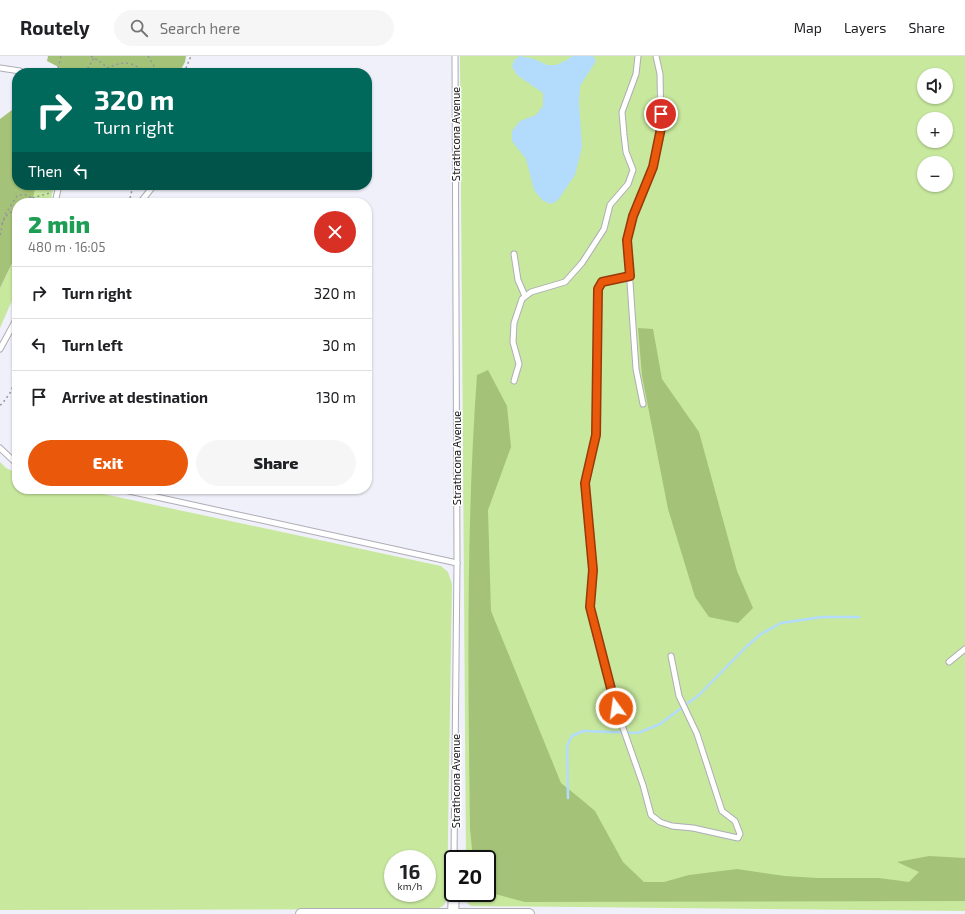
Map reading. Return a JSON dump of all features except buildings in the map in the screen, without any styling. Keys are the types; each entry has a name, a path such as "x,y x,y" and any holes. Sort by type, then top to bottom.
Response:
{"street":[{"path":"454,902 454,914"},
{"path":"301,914 529,914"}],"lane":[{"name":"Strathcona Avenue","path":"454,850 457,563 455,56"},
{"path":"514,380 519,364 513,342 514,323 522,299 531,292 565,282 582,263 604,229 610,205 628,184 633,170 626,152 622,112 636,74 638,56"},
{"path":"642,404 636,369 627,240 633,216 653,167 661,128 660,74 656,56"},
{"path":"0,68 12,70"},
{"path":"144,198 150,190"},
{"path":"56,198 57,191"},
{"path":"514,254 518,280 525,296"},
{"path":"630,276 602,282 598,289 596,435 585,483 593,570 590,607 616,708 643,785 651,815 660,822 672,826 693,828 738,838 740,834 735,821 722,811 697,734 680,696 671,656"},
{"path":"0,349 12,327"},
{"path":"0,448 12,459"},
{"path":"143,494 457,563"},
{"path":"949,662 965,649"}],"path":[{"path":"58,68 61,56"},
{"path":"91,56 107,68 119,63 133,64 140,68"},
{"path":"148,56 155,68"},
{"path":"186,68 191,56"},
{"path":"88,68 94,57"},
{"path":"16,198 17,196 24,194 32,198 57,191"},
{"path":"0,235 6,213 12,204"},
{"path":"2,224 12,211"},
{"path":"0,406 12,389"}],"green space":[{"path":"48,56 186,56 182,68 60,68 47,61"},
{"path":"460,56 965,56 965,911 471,906 466,902 496,902 496,850 466,850"},
{"path":"12,110 12,190 35,190 33,198 12,198 12,263 0,288 0,119"},
{"path":"35,190 53,190 51,198 33,198"},
{"path":"12,263 12,300 0,328 0,288"},
{"path":"638,328 653,329 662,379 699,432 737,571 753,608 738,623 709,617 695,597 668,509 642,376"},
{"path":"488,370 507,406 511,447 488,510 491,611 561,783 595,811 623,862 644,882 664,882 689,875 737,869 785,876 817,878 879,878 909,882 919,872 897,862 929,856 965,858 965,901 525,902 496,894 496,850 472,850 470,829 468,659 469,545 473,432 477,375"},
{"path":"0,462 6,468 12,471 12,494 103,494 441,566 448,572 452,584 448,850 444,850 444,902 445,902 444,905 438,909 0,910"}],"water":[{"path":"520,56 534,59 547,65 556,65 572,56 593,56 596,61 580,86 579,103 582,147 575,175 558,200 552,204 543,201 534,190 526,159 512,141 512,131 520,121 536,115 543,106 543,93 517,75 512,67 514,60"}],"waterway":[{"path":"568,798 567,746 572,736 583,731 638,733 660,724 699,695 746,647 761,634 781,623 822,617 859,617"}],"route":[{"path":"616,708 590,607 593,570 585,483 596,435 598,289 602,282 630,276 627,240 633,216 653,167 661,128 661,114"}]}
